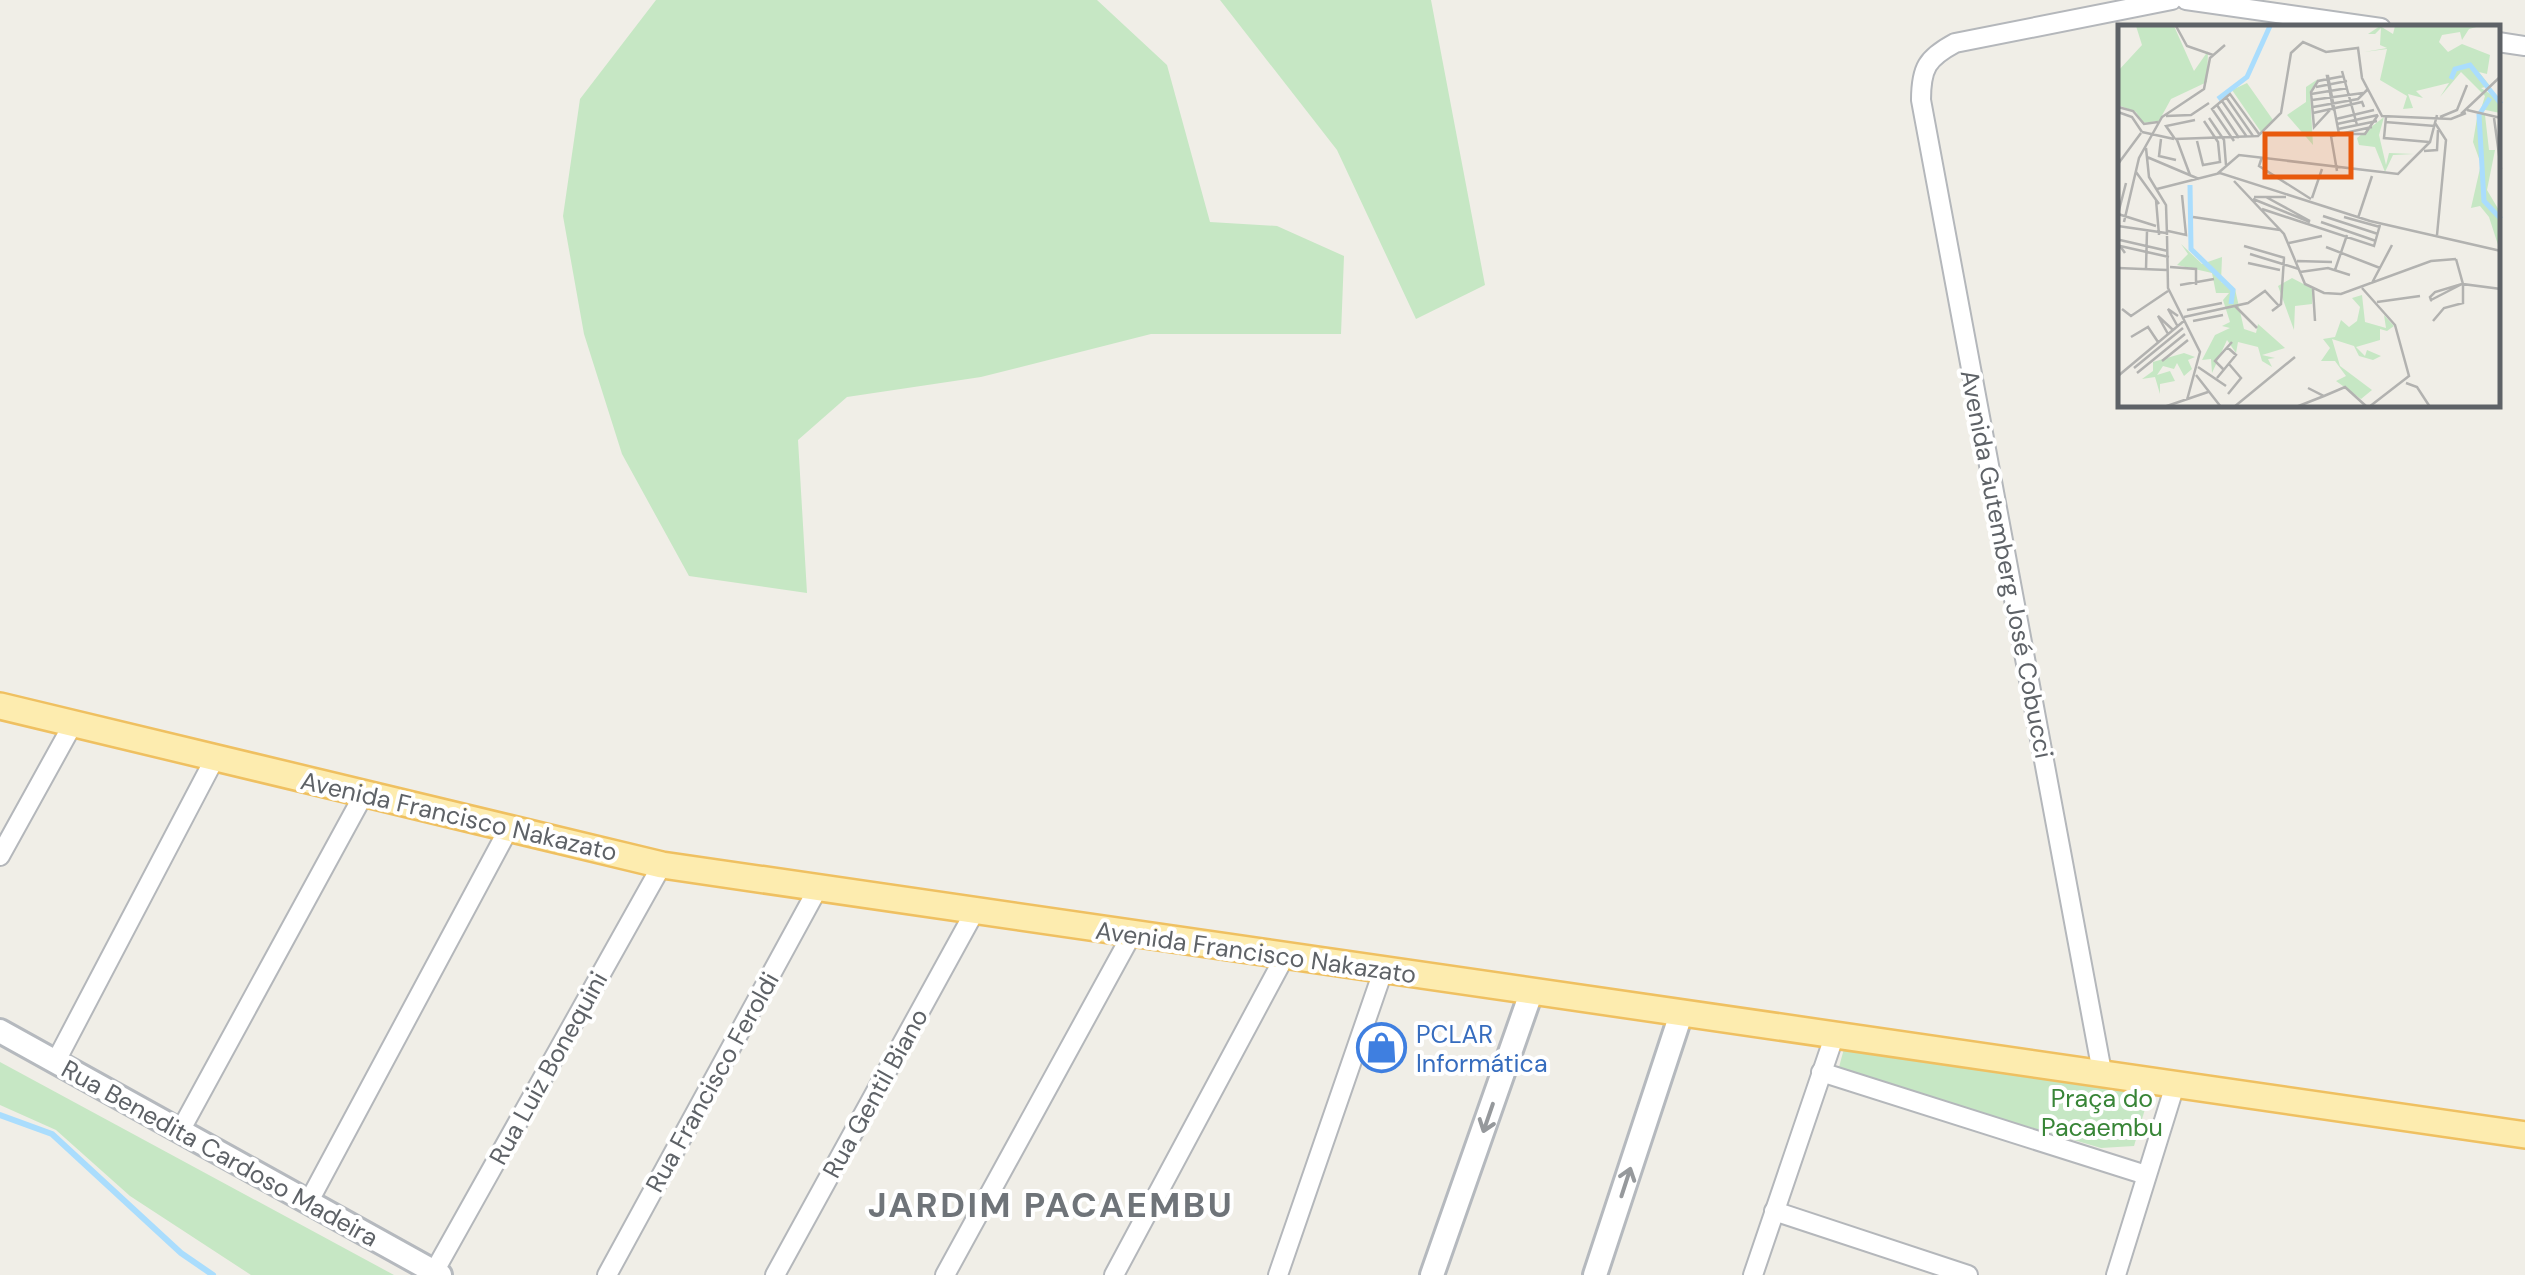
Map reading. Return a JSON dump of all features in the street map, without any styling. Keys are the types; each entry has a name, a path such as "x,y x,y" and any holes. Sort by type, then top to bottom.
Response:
{"main road":[{"name":"Avenida Francisco Nakazato","path":"0,706 662,864 816,890 2525,1134"}],"street":[{"name":"Avenida Gutemberg José Cobucci","path":"2102,1072 1921,100 1921,74 1930,56 1955,43 2172,0"},
{"path":"2186,0 2360,25"},
{"path":"2500,42 2525,46"},
{"path":"0,856 73,724"},
{"path":"56,1062 215,758"},
{"path":"179,1133 364,794"},
{"path":"308,1203 509,828"},
{"name":"Rua Luiz Bonequini","path":"437,1273 662,864"},
{"name":"Rua Francisco Feroldi","path":"607,1275 816,890"},
{"name":"Rua Gentil Biano","path":"775,1275 975,911"},
{"path":"945,1275 1132,934"},
{"path":"1114,1275 1285,956"},
{"path":"1278,1275 1383,971"},
{"path":"1432,1275 1531,992"},
{"path":"1596,1275 1681,1014"},
{"name":"Rua Benedita Cardoso Madeira","path":"0,1031 437,1273"},
{"path":"1753,1275 1836,1034"},
{"path":"1821,1072 2146,1175"},
{"path":"2116,1275 2175,1085"},
{"path":"1774,1211 1968,1275"}],"green space":[{"path":"656,0 1097,0 1167,65 1210,222 1277,226 1344,256 1341,334 1151,334 981,377 847,397 798,440 807,593 689,576 622,454 584,334 563,216 580,99"},
{"path":"1220,0 1431,0 1485,285 1416,319 1337,150"},
{"name":"Praça do Pacaembu","path":"1846,1041 2144,1089 2148,1099 2134,1146 2101,1148 1838,1071"},
{"path":"0,1062 394,1275 251,1275 130,1196 56,1130 0,1105"}],"waterway":[{"path":"0,1115 52,1134 181,1253 213,1275"}],"place":[{"name":"PCLAR Informática","path":"1381,1048"}],"district":[{"name":"JARDIM PACAEMBU","path":"1051,1205"}]}
